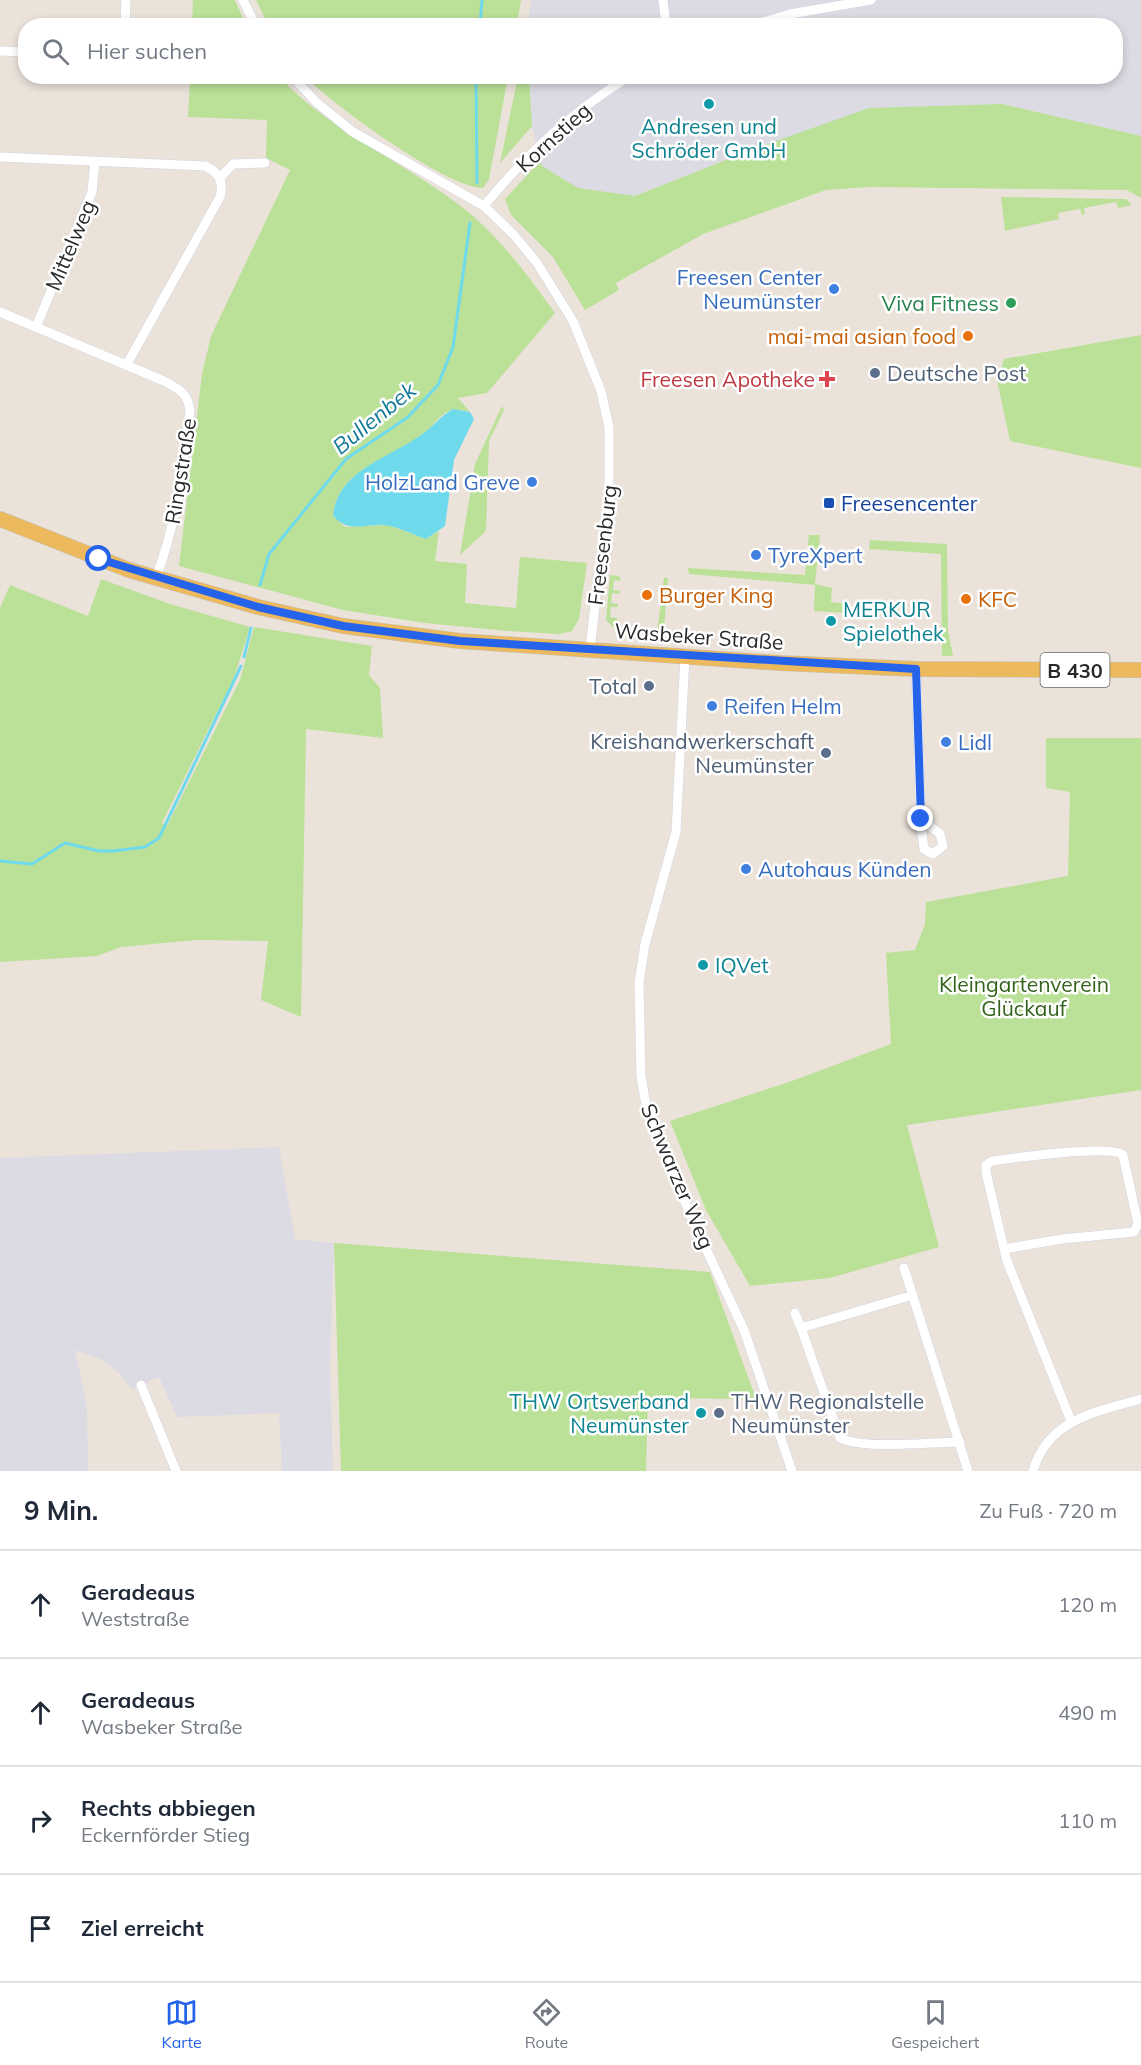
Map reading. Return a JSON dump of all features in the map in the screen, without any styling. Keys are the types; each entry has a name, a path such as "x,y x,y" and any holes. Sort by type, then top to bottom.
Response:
{"main road":[{"name":"B 430","path":"0,519 99,559 156,577"},
{"name":"Wasbeker Straße","path":"156,577 258,607 343,626 460,641 916,669 1141,670"}],"street":[{"path":"125,18 126,0"},
{"path":"243,0 252,18"},
{"path":"663,0 665,18"},
{"path":"777,18 871,0"},
{"path":"0,51 18,52"},
{"name":"Freesenburg","path":"299,84 316,102 353,132 484,206 513,234 549,282 578,331 601,391 609,427 611,474 609,515 599,569 590,650"},
{"name":"Kornstieg","path":"484,206 536,147 580,110 618,84"},
{"path":"0,157 206,166 220,178 220,197 127,364"},
{"name":"Mittelweg","path":"36,327 92,192 95,161"},
{"path":"220,178 233,164 265,163"},
{"name":"Ringstraße","path":"0,312 127,364 181,390 189,400 190,411 175,514 166,554 156,577"},
{"name":"Schwarzer Weg","path":"685,656 676,832 645,944 639,983 641,1076 647,1111 692,1219 721,1276 744,1330 792,1471"},
{"path":"916,669 921,819"},
{"path":"1004,1249 1062,1239 1136,1231 1138,1224 1123,1155 1113,1151 1058,1153 988,1162 986,1173 1004,1249 1071,1421"},
{"path":"904,1268 968,1471"},
{"path":"801,1329 913,1295"},
{"path":"795,1313 840,1438 866,1443 960,1442"},
{"path":"141,1385 176,1471"},
{"path":"1033,1471 1050,1439 1071,1421 1141,1399"}],"shaded area":[{"path":"531,0 1141,0 1141,136 1002,104 751,150 635,196 578,189 541,166 532,126 529,84 1123,84 1123,18 528,18"},
{"path":"279,1147 295,1239 334,1243 330,1365 333,1471 282,1471 279,1413 177,1417 159,1377 132,1389 119,1373 100,1359 75,1350 87,1407 88,1471 0,1471 0,1158"}],"green space":[{"path":"193,0 235,0 243,18 192,18"},
{"path":"256,0 521,0 518,18 265,18"},
{"path":"190,84 286,84 320,113 435,188 472,215 510,254 533,283 555,313 487,393 458,398 470,412 451,410 447,412 423,434 355,476 345,486 337,500 333,516 345,527 388,525 426,539 439,531 435,561 467,564 465,603 516,608 520,557 587,563 579,619 572,631 559,634 508,631 425,623 343,610 179,566 202,374 211,336 290,170 266,158 267,120 188,117"},
{"path":"313,84 507,84 489,179 483,188 467,185 445,175 391,143"},
{"path":"517,84 529,84 532,126 500,163"},
{"path":"1002,104 1141,136 1141,198 1127,190 869,187 826,190 703,234 616,283 619,290 585,310 553,257 511,215 505,199 540,161 542,166 578,188 635,196 751,150 869,108"},
{"path":"1001,197 1126,199 1132,205 1118,208 1116,202 1084,208 1085,214 1082,215 1080,209 1058,213 1059,219 1005,231"},
{"path":"1141,335 1141,468 1010,441 997,380 1004,359"},
{"path":"502,406 504,410 489,441 486,531 460,555 475,464"},
{"path":"809,535 820,535 815,584 832,588 831,602 848,604 847,613 814,611 815,585 689,574 688,568 805,575"},
{"path":"870,540 947,544 948,631 953,656 942,656 941,554 869,549"},
{"path":"610,575 619,576 621,581 614,580 613,590 620,591 619,594 612,593 611,603 618,604 618,607 611,607 610,617 617,618 617,629 631,634 631,637 619,633 606,620"},
{"path":"664,578 668,578 663,640 633,638 634,635 650,637 657,632"},
{"path":"101,579 170,604 250,627 234,678 162,823 167,826 240,680 254,627 372,646 369,675 380,688 383,738 306,729 301,1017 261,1000 268,941 196,940 121,947 97,956 0,962 0,608 10,585 88,616"},
{"name":"Kleingartenverein Glückauf","path":"1046,738 1141,738 1141,1090 907,1125 939,1247 830,1278 750,1286 706,1210 670,1121 792,1081 891,1044 886,953 915,950 925,924 926,902 1068,876 1070,792 1046,788"},
{"path":"334,1243 710,1272 756,1399 648,1398 646,1471 341,1471"}],"water":[{"path":"453,409 470,412 474,419 454,460 445,526 426,539 390,526 345,525 333,515 344,487 355,476 421,435"}],"waterway":[{"name":"Bullenbek","path":"481,18 482,0"},
{"name":"Bullenbek","path":"476,84 477,183"},
{"name":"Bullenbek","path":"260,585 269,554 346,459 408,417 438,385 453,347 470,223"},
{"name":"Bullenbek","path":"244,657 251,628"},
{"name":"Bullenbek","path":"0,861 32,864 65,843 99,851 113,851 145,847 159,838 241,666"}],"place":[{"name":"Andresen und Schröder GmbH","path":"709,104"},
{"name":"Freesen Center Neumünster","path":"834,289"},
{"name":"Viva Fitness","path":"1011,303"},
{"name":"mai-mai asian food","path":"968,336"},
{"name":"Deutsche Post","path":"875,373"},
{"name":"Freesen Apotheke","path":"827,379"},
{"name":"HolzLand Greve","path":"532,482"},
{"name":"Freesencenter","path":"829,503"},
{"name":"TyreXpert","path":"756,555"},
{"name":"Burger King","path":"647,595"},
{"name":"KFC","path":"966,599"},
{"name":"MERKUR Spielothek","path":"831,621"},
{"name":"Total","path":"649,686"},
{"name":"Reifen Helm","path":"712,706"},
{"name":"Lidl","path":"946,742"},
{"name":"Kreishandwerkerschaft Neumünster","path":"826,753"},
{"name":"Autohaus Künden","path":"746,869"},
{"name":"IQVet","path":"703,965"},
{"name":"THW Ortsverband Neumünster","path":"701,1413"},
{"name":"THW Regionalstelle Neumünster","path":"719,1413"}],"route":[{"path":"99,559 129,570 258,607 343,626 460,641 749,661 916,669 921,819"}]}
